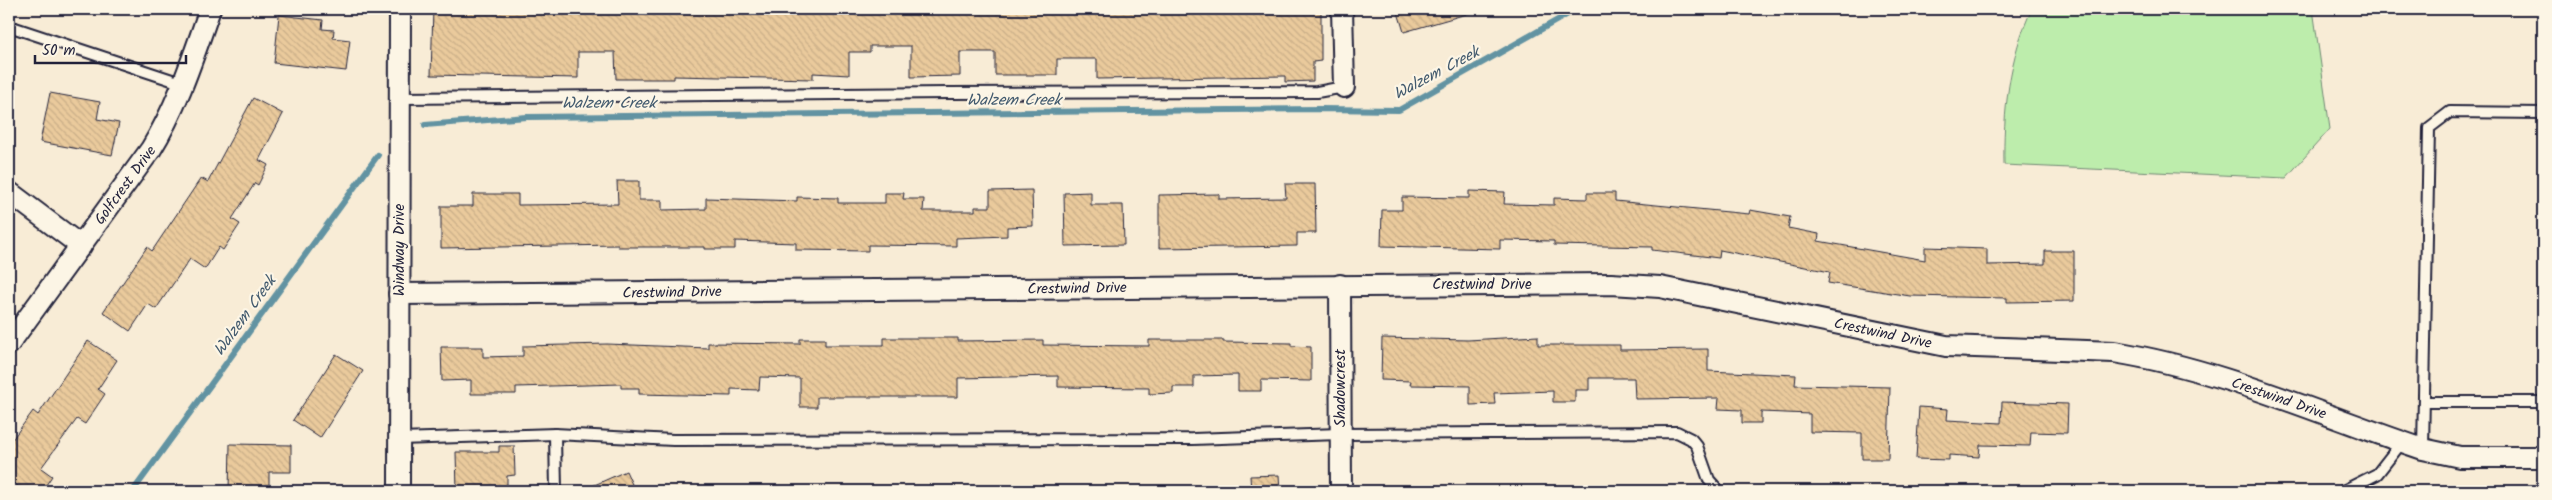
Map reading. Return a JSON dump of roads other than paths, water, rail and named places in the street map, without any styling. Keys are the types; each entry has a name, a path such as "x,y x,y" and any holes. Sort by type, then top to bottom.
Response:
{"street":[{"name":"Golfcrest Drive","path":"9,344 151,149 166,124 184,84 210,9"},
{"name":"Windway Drive","path":"399,491 400,9"},
{"path":"1342,9 1344,87"},
{"path":"9,192 80,246"},
{"name":"Crestwind Drive","path":"399,294 1340,285 1611,284 1660,287 1946,346 2114,352 2196,370 2424,449 2460,457 2543,457"},
{"name":"Shadowcrest","path":"1340,285 1340,491"}],"lane":[{"path":"9,26 184,84"},
{"path":"400,98 853,93 1317,92 1344,87"},
{"path":"2424,449 2429,128 2450,112 2543,113"},
{"path":"2424,402 2543,402"},
{"path":"399,439 555,434 673,440 1193,439 1340,434 1678,432 1691,439 1697,446 1708,480 1719,491"},
{"path":"555,434 556,491"},
{"path":"2343,491 2377,474 2402,442"}],"waterway":[{"name":"Walzem Creek","path":"425,125 527,117 1321,109 1399,110 1577,9"},
{"name":"Walzem Creek","path":"133,491 378,155"}]}
